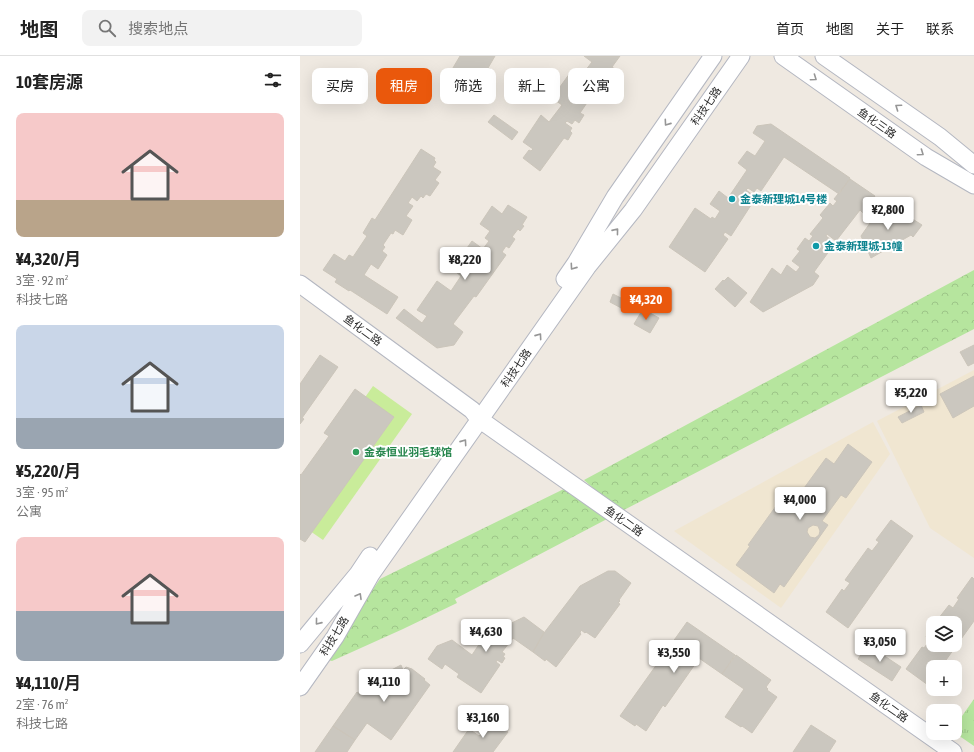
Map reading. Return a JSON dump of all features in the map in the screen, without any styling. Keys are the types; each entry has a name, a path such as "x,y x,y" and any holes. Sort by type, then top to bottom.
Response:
{"street":[{"name":"科技七路","path":"300,687 335,636 371,574 576,263 615,197 713,56"},
{"name":"科技七路","path":"300,644 358,574 587,267 633,210 741,56"},
{"name":"鱼化三路","path":"783,56 800,61 926,157 974,185"},
{"path":"824,56 940,137 974,165"},
{"name":"鱼化二路","path":"300,284 476,415 953,752"}],"shaded area":[{"path":"974,370 974,558 930,528 877,421"},
{"path":"873,422 890,454 781,608 674,531"}],"green space":[{"path":"974,270 974,329 620,512 584,480"},
{"name":"金泰恒业羽毛球馆","path":"373,386 412,414 323,540 300,524 300,490"},
{"path":"570,486 607,519 455,599 457,603 332,661 324,659 380,579"},
{"path":"974,699 974,746 962,738 962,716"}],"building":[{"path":"460,56 495,56 488,68 453,68"},
{"path":"584,56 620,56 612,67 613,68 587,68 592,62"},
{"path":"568,76 568,104 586,104 580,113 584,115 579,123 575,120 572,124 567,121 565,123 572,128 570,131 572,133 568,140 564,138 540,171 523,158 529,150 531,151 533,149 523,142 541,115 549,122 562,105 560,104 560,87"},
{"path":"494,115 518,132 512,140 488,122"},
{"name":"金泰新理城14号楼","path":"771,124 850,178 839,194 784,157 761,191 757,188 754,192 748,188 746,190 753,195 750,200 753,202 731,236 725,232 723,235 728,239 705,272 669,247 695,208 711,219 712,217 715,219 720,211 710,204 719,191 728,198 747,170 738,163 747,151 755,156 765,141 753,133 757,126"},
{"path":"421,149 435,158 434,160 436,162 433,167 441,172 435,180 439,183 430,196 426,194 423,198 421,196 417,201 412,197 408,203 413,206 406,216 412,220 403,235 395,230 393,234 391,233 383,245 385,247 382,251 387,255 378,269 371,264 364,275 398,297 387,314 335,282 337,279 323,270 334,254 345,261 349,255 353,257 367,236 363,233 372,218 375,220"},
{"name":"金泰新理城-13幢","path":"850,179 875,196 863,213 860,210 836,241 827,234 826,236 835,243 814,272 819,276 813,285 763,312 750,302 772,268 781,275 787,265 796,272 800,267 792,261 800,251 797,249 805,238 809,241 813,236 810,234 823,218 820,215 830,203 833,206 837,201 834,199"},
{"path":"884,203 909,221 911,218 922,225 913,237 911,235 871,258 861,236"},
{"path":"508,205 527,217 522,225 524,226 520,231 518,229 512,237 515,239 509,248 506,246 502,252 506,255 476,297 474,296 453,324 463,332 454,345 437,348 396,318 404,309 422,323 427,316 417,310 437,281 451,291 461,276 452,269 472,241 483,249 489,241 485,238 490,231 480,224 492,206 502,214"},
{"path":"728,277 747,293 735,307 715,289"},
{"path":"613,294 629,302 625,310 610,302"},
{"path":"643,309 659,318 650,333 634,324"},
{"path":"974,345 974,363 968,366 960,352"},
{"path":"320,355 338,367 302,418 304,419 300,424 300,384"},
{"path":"974,376 974,406 953,418 940,394"},
{"name":"金泰恒业羽毛球馆","path":"355,389 394,417 305,542 300,539 300,474 301,475 329,436 324,433"},
{"path":"921,405 924,412 902,423 898,417"},
{"path":"848,444 872,462 846,498 841,495 822,521 828,525 784,587 780,584 774,593 736,565 750,546 748,545 789,488 799,495 826,458 834,464","holes":["813,525 818,526 820,531 819,535 815,538 810,537 807,532 808,528"]},
{"path":"891,520 913,536 848,628 826,612 842,589 844,591 850,583 845,580 868,548 872,551 879,542 876,540"},
{"path":"608,571 615,571 631,583 619,600 620,601 618,603 620,604 595,638 581,630 581,634 556,667 546,659 545,661 533,652 544,633 580,586"},
{"path":"972,577 974,579 974,621 962,638 962,616 940,616 949,605 953,608 959,599 957,598"},
{"path":"524,617 544,632 533,652 513,638 502,652 505,654 503,657 505,658 502,663 497,660 496,662 500,665 481,693 457,677 459,674 445,664 442,669 428,659 437,646 452,640 472,655 484,637 485,638 487,635"},
{"path":"687,622 735,655 722,674 696,656 695,658 698,660 665,707 663,705 646,731 620,716"},
{"path":"868,645 901,667 892,681 858,659"},
{"path":"926,645 926,652 952,652 946,660 926,660 926,684 906,669 922,647 924,648"},
{"path":"736,655 771,680 766,687 768,689 767,690 777,697 752,733 725,717 744,689 722,674"},
{"path":"401,665 403,670 406,667 412,669 430,685 391,740 367,723 355,740 333,726 357,692 361,695 372,680"},
{"path":"487,717 508,732 493,752 453,752 469,729 479,736 481,734 478,731"},
{"path":"811,725 836,741 829,752 793,752"},
{"path":"333,726 355,740 347,752 315,752"}],"place":[{"name":"金泰新理城14号楼","path":"732,199"},
{"name":"金泰新理城-13幢","path":"816,246"},
{"name":"金泰恒业羽毛球馆","path":"356,452"}]}
